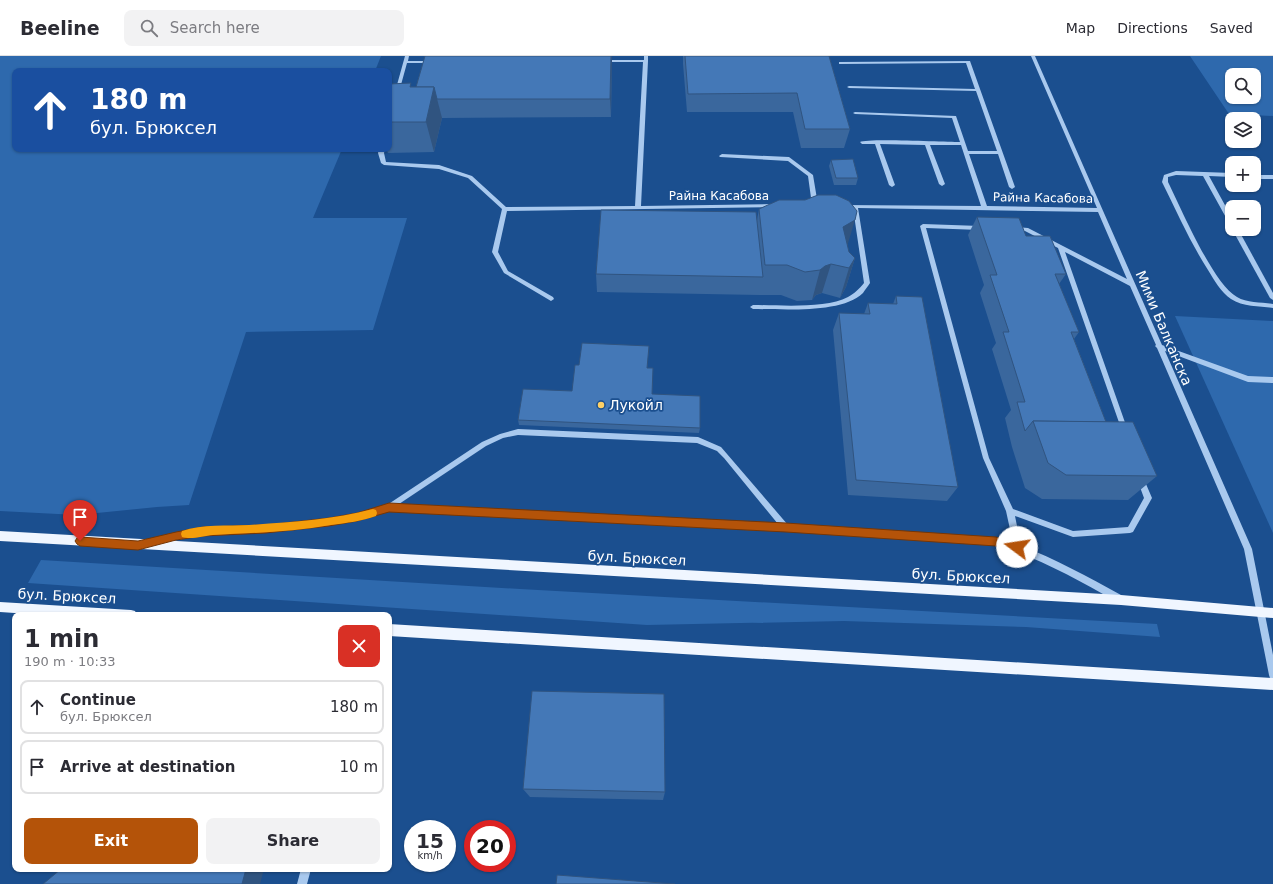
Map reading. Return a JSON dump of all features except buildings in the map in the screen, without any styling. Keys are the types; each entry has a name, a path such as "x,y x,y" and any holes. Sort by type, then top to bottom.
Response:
{"main road":[{"name":"бул. Брюксел","path":"0,536 1121,600 1273,613"},
{"name":"бул. Брюксел","path":"0,607 82,612"},
{"path":"392,630 1273,684"}],"street":[{"path":"395,99 407,56"},
{"name":"Мими Балканска","path":"1034,56 1158,346 1248,549 1273,675"},
{"path":"599,61 646,58 638,207"},
{"path":"405,62 436,62"},
{"path":"841,63 968,62 1012,187"},
{"path":"849,87 978,90"},
{"path":"855,114 954,117 985,209"},
{"path":"862,142 963,144"},
{"path":"877,142 892,185"},
{"path":"927,143 942,184"},
{"path":"381,152 384,163 439,167 470,177 505,209 495,252 506,272 551,299"},
{"path":"966,152 1000,153"},
{"path":"722,156 790,159 810,175 815,206"},
{"path":"1225,175 1176,173 1166,176 1165,182 1213,275 1224,291 1233,298 1247,303 1273,306"},
{"path":"1205,174 1225,211"},
{"path":"1261,177 1272,179"},
{"name":"Райна Касабова","path":"505,209 776,206"},
{"path":"807,206 822,206"},
{"name":"Райна Касабова","path":"835,206 1101,210"},
{"path":"753,307 826,306 845,302 859,294 867,283 856,206"},
{"path":"987,228 923,226 986,458 1010,511 1017,547"},
{"path":"1010,229 1026,229 1132,284"},
{"path":"1239,236 1273,298"},
{"path":"1060,246 1127,439"},
{"path":"1158,346 1248,379 1273,380"},
{"path":"138,545 176,536 203,532 266,529 329,522 357,517 389,507 484,444 502,436 518,432 690,440 704,442 719,449 786,528"},
{"path":"1010,511 1073,534 1130,530 1148,498 1138,468"},
{"path":"389,507 786,528 996,542 1017,547 1049,560 1121,600"},
{"path":"302,884 305,872"}],"shaded area":[{"path":"0,56 381,56 376,68 12,68 12,152 341,152 313,218 407,218 373,330 246,332 189,505 77,515 0,511"},
{"path":"1190,56 1273,56 1273,116 1261,115 1261,112 1228,112"},
{"path":"1175,316 1273,321 1273,533"},
{"path":"41,560 520,589 1157,624 1160,637 1026,627 844,621 647,625 28,583"}],"slow traffic":[{"path":"186,534 299,526 329,522 373,513"}],"place":[{"name":"Лукойл","path":"601,405"}],"route":[{"path":"80,541 138,545 190,533 266,529 329,522 374,513 389,507 786,528 996,542 1017,547"}]}
